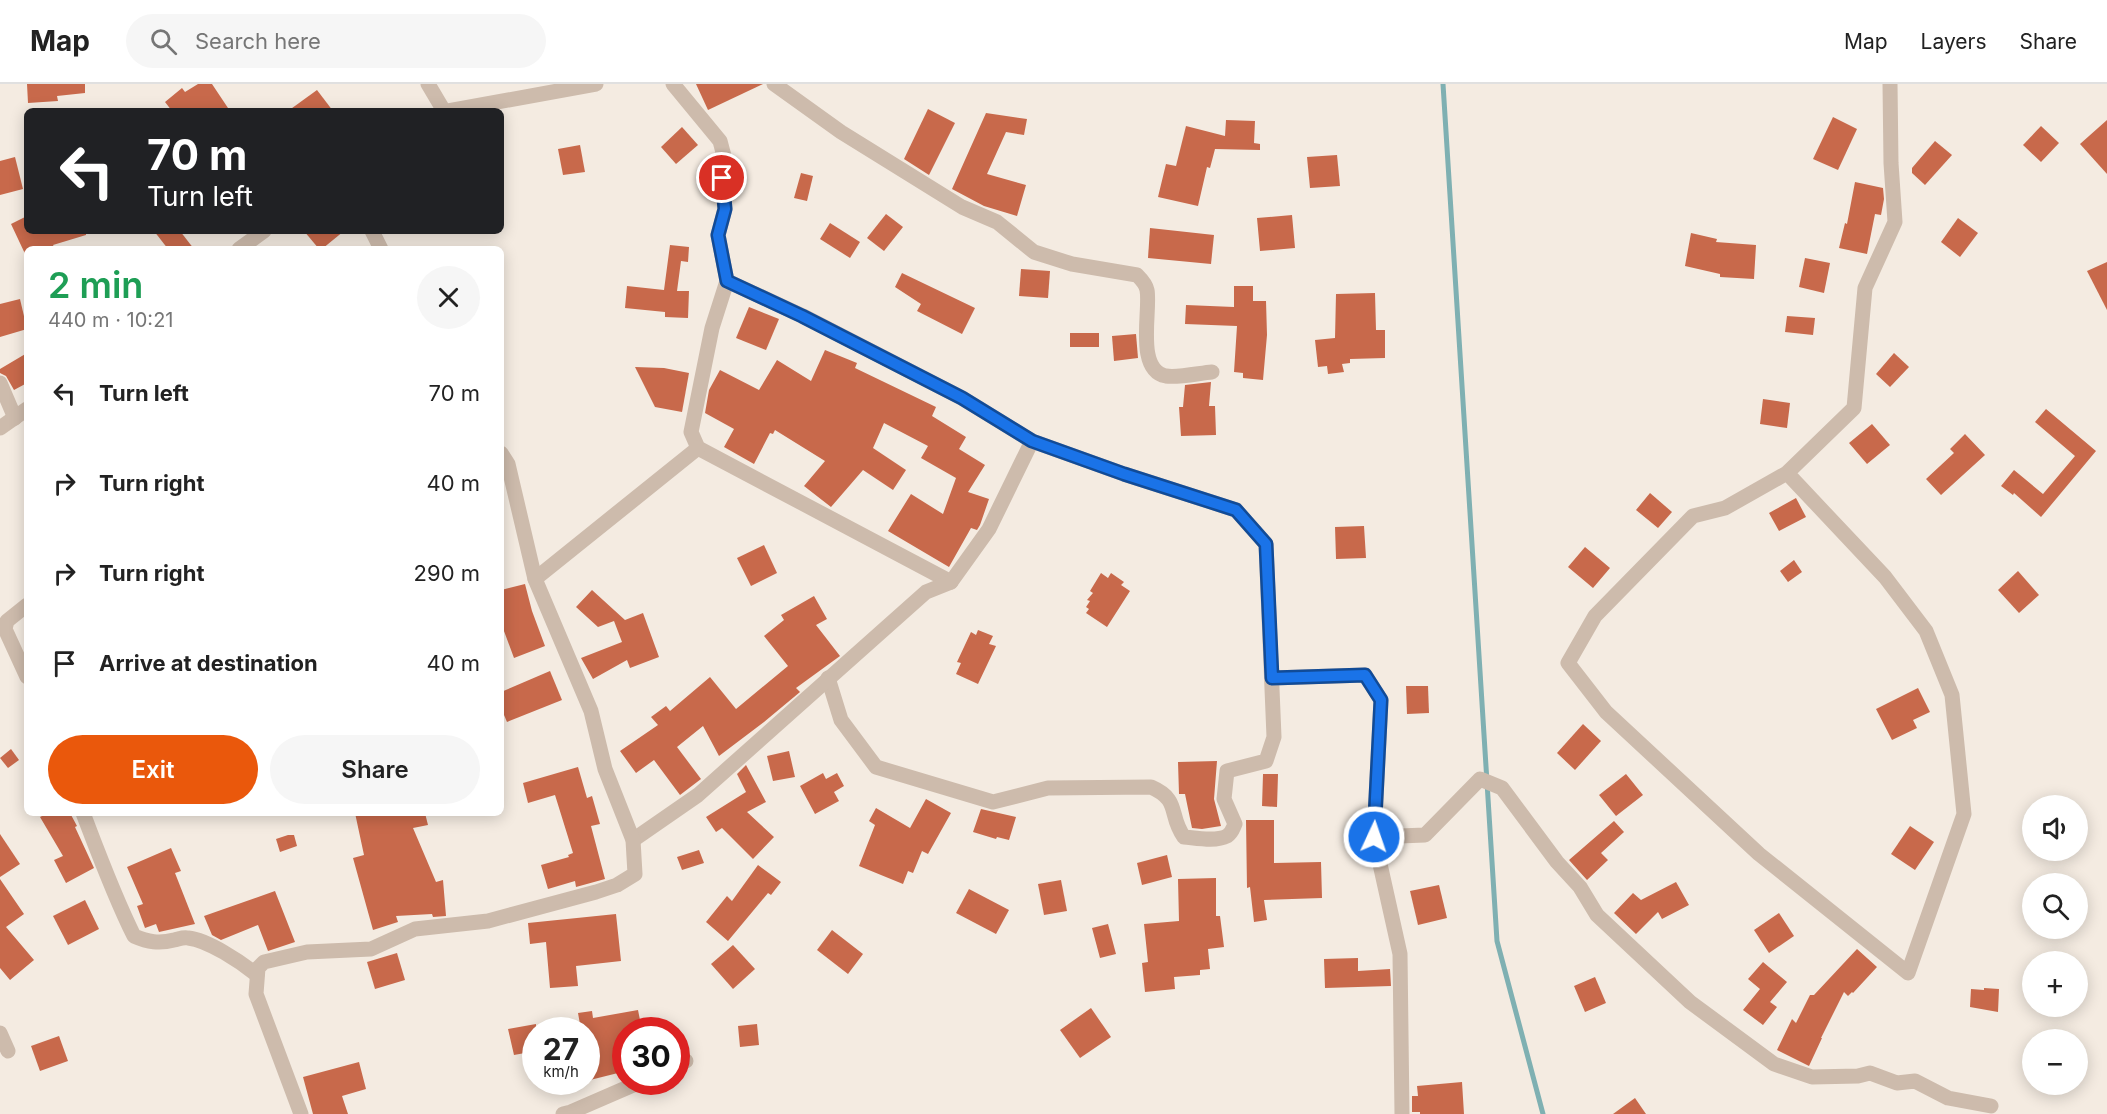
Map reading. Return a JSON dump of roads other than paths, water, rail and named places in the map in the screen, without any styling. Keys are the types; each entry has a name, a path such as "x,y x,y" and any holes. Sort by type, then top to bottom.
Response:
{"street":[{"path":"428,84 444,108"},
{"path":"463,108 596,84"},
{"path":"673,84 720,141 724,156 722,178 725,209 718,235 727,281 712,328 692,432 698,448 951,582"},
{"path":"774,84 797,103 841,132 962,207 997,222 1034,252 1072,264 1137,275 1148,289 1146,334 1149,360 1154,370 1165,376 1212,372"},
{"path":"1787,473 1885,577 1926,631 1952,695 1964,814 1908,973 1759,854 1606,712 1568,663 1595,616 1693,516 1725,508 1787,473 1854,408 1865,288 1895,222 1891,163 1890,84"},
{"path":"243,246 260,234"},
{"path":"727,281 802,316 962,398 1032,441 1236,510 1266,544 1274,737 1266,761 1227,771 1224,799 1235,824 1231,833 1226,837 1199,839 1184,837 1179,830 1172,801 1151,787 1048,788 993,802 876,766 841,720 828,678"},
{"path":"0,383 21,413 0,428"},
{"path":"633,840 698,795 926,592 951,582 989,529 1032,441"},
{"path":"535,579 698,448"},
{"path":"302,1114 256,994 258,968 264,962 307,952 371,949 416,928 488,921 617,885 635,874 633,840 605,769 591,711 535,579 504,466"},
{"path":"24,608 7,621 2,630 24,671"},
{"path":"1272,678 1365,675 1381,700 1374,837 1400,954 1402,1114"},
{"path":"1374,837 1425,835 1479,779 1502,788 1557,862 1580,887 1597,915 1690,1002 1774,1064 1812,1077 1858,1076 1870,1073 1897,1083 1915,1081 1948,1098 1991,1106"},
{"path":"84,816 97,846 100,862 134,936 149,943 186,937 209,944 239,961 257,975"},
{"path":"0,1033 8,1051"},
{"path":"562,1114 612,1094"}],"waterway":[{"path":"1443,84 1497,941 1543,1114"}]}
